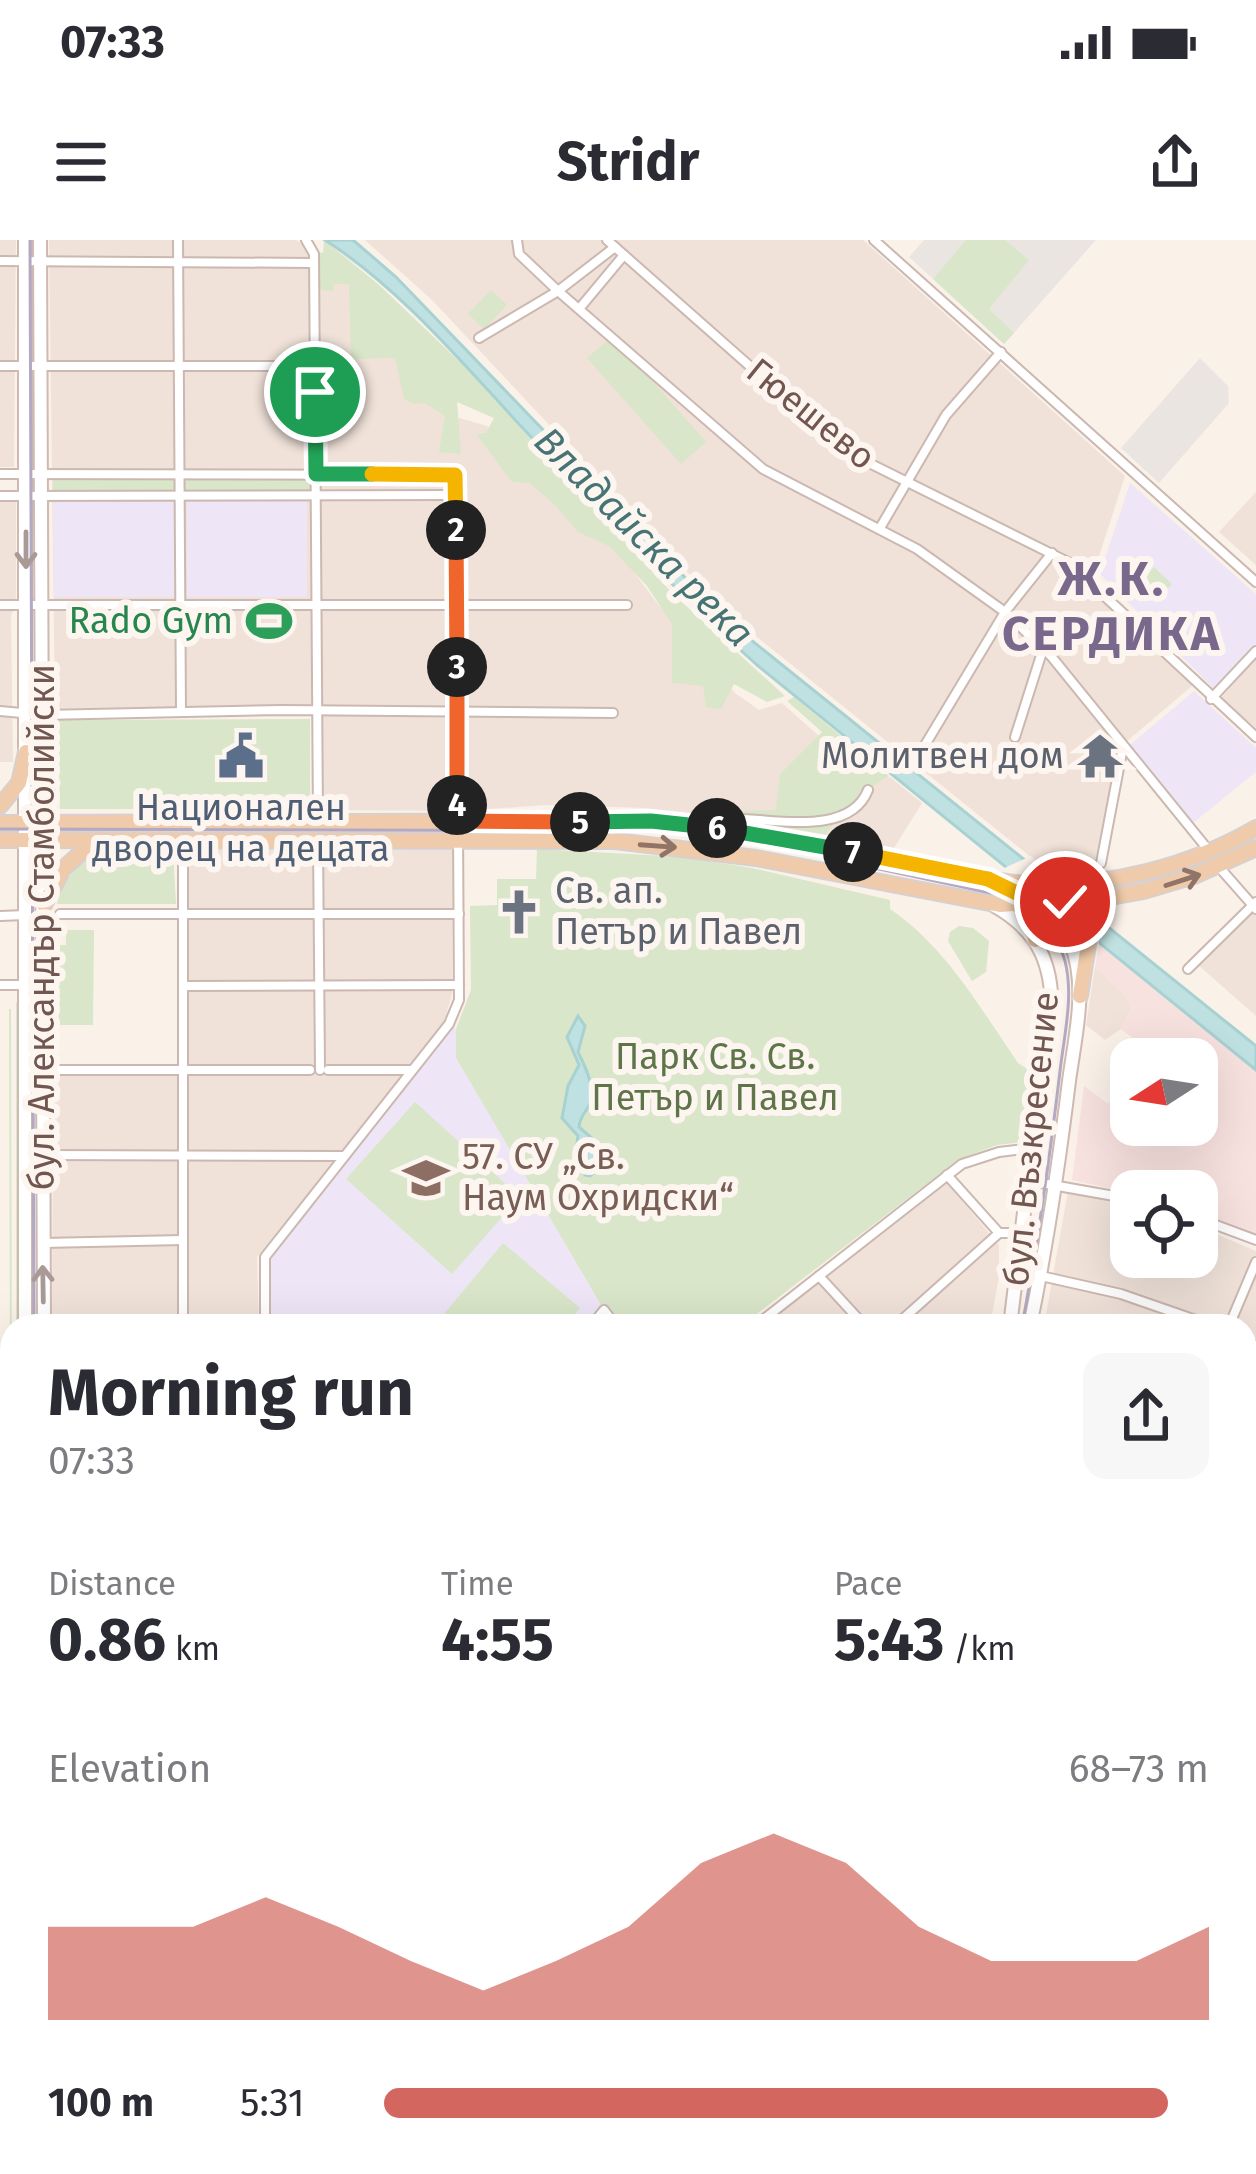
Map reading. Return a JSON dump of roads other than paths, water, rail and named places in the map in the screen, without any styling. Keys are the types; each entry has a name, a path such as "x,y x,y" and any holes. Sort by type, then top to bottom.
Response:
{"main road":[{"name":"бул. Александър Стамболийски","path":"25,240 33,260 41,366 44,1314"},
{"name":"бул. Александър Стамболийски","path":"25,1314 26,366 33,260 40,240"},
{"path":"0,806 19,783 26,752"},
{"path":"0,823 44,831 318,821 672,818 1030,884 1159,868 1210,852 1256,828"},
{"path":"0,840 26,831"},
{"path":"44,831 96,839 615,842 724,852 992,904 1105,898 1168,885 1256,848"},
{"path":"44,905 63,869 96,839"},
{"name":"бул. Възкресение","path":"990,879 1037,903 1058,920 1078,968 1080,996 1057,1185 1032,1314"},
{"path":"1035,940 1030,916 1037,903 1076,881"},
{"path":"1080,996 1092,919 1105,898"},
{"name":"бул. Възкресение","path":"992,904 1035,940 1048,964 1051,993 1012,1314"}],"street":[{"path":"178,240 181,712"},
{"path":"306,240 314,258 318,821"},
{"path":"517,240 518,254 764,469 880,528 1005,612 1043,649 1210,852"},
{"path":"478,338 558,291 630,240"},
{"path":"874,240 1256,582"},
{"path":"579,309 616,248"},
{"name":"Гюешево","path":"616,248 848,452 1074,567 1256,737"},
{"path":"0,260 314,258"},
{"path":"880,528 946,416 1001,352"},
{"path":"0,366 315,366"},
{"path":"0,474 455,475 460,985 456,1013 265,1257 265,1314"},
{"path":"0,496 456,495"},
{"path":"926,745 1005,612 1052,554"},
{"path":"0,605 627,605"},
{"path":"1015,737 1043,649"},
{"path":"1211,699 1256,651"},
{"path":"0,711 43,715 316,710 613,713"},
{"path":"1101,863 1123,746"},
{"path":"729,830 736,819 824,820 856,810 868,790"},
{"path":"318,839 319,1070"},
{"path":"183,840 183,1314"},
{"path":"1188,969 1255,905 1220,867"},
{"path":"60,914 459,914"},
{"path":"0,916 25,915"},
{"path":"185,986 460,985"},
{"path":"0,986 27,986"},
{"path":"41,1070 411,1070"},
{"path":"771,1314 947,1175 982,1156 1034,1148"},
{"path":"42,1155 344,1156"},
{"path":"947,1175 999,1233"},
{"path":"1030,1181 1110,1195"},
{"path":"1218,1226 1256,1240"},
{"path":"908,1314 999,1233 1024,1233"},
{"path":"42,1243 183,1240"},
{"path":"1233,1314 1256,1262"},
{"path":"820,1276 854,1314"},
{"path":"1040,1276 1121,1294 1176,1314"}],"water":[{"name":"Владайска река","path":"325,240 353,240 396,277 725,619 1256,1046 1256,1070 757,665 635,547 427,326"},
{"path":"578,1016 585,1026 578,1052 591,1088 591,1101 579,1127 594,1140 595,1172 590,1176 585,1175 576,1151 578,1136 562,1118 568,1086 579,1065 567,1037"}],"tram line":[{"path":"30,240 34,1314"},
{"path":"0,829 657,831 768,845 1014,898 1039,917 1057,941 1069,988 1048,1167 1024,1314"}],"place":[{"name":"Rado Gym","path":"269,621"},
{"name":"Национален дворец на децата","path":"241,756"},
{"name":"Молитвен дом","path":"1100,756"},
{"name":"Св. ап. Петър и Павел","path":"519,912"},
{"name":"57. СУ „Св. Наум Охридски“","path":"426,1178"}],"district":[{"name":"Ж.К. СЕРДИКА","path":"1112,606"}],"park label":[{"name":"Парк Св. Св. Петър и Павел","path":"715,1078"}]}
